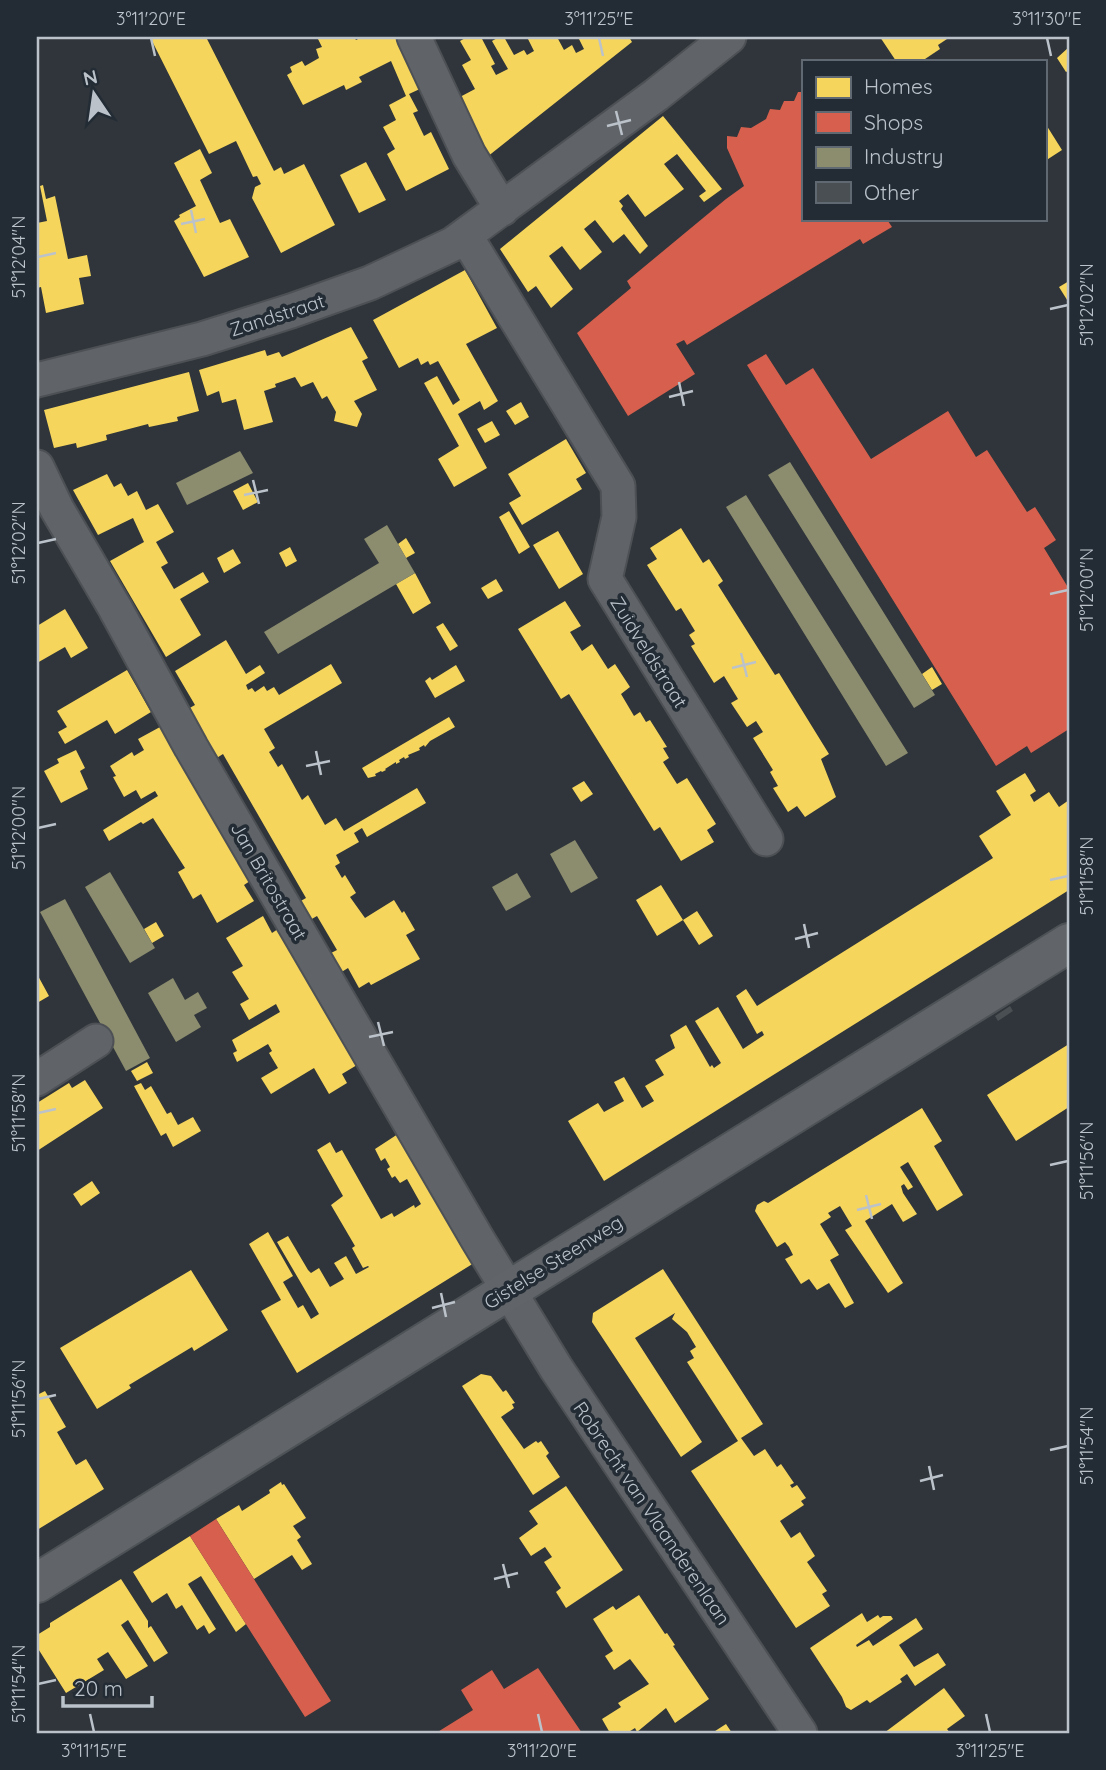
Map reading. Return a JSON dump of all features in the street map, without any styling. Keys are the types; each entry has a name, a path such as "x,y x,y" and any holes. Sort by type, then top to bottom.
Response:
{"main road":[{"name":"Gistelse Steenweg","path":"37,1583 1069,943"}],"street":[{"path":"414,37 460,136 502,209"},
{"name":"Zandstraat","path":"37,380 202,339 291,312 370,284 453,244 656,95 729,37"},
{"name":"Zuidveldstraat","path":"465,235 618,486 619,517 605,579 766,839"},
{"name":"Jan Britostraat","path":"37,467 57,509 191,747 509,1290"},
{"path":"37,1079 96,1041"},
{"name":"Robrecht van Vlaanderenlaan","path":"509,1290 556,1368 800,1733"}],"building: Homes":[{"path":"150,37 206,37 274,171 281,167 284,174 304,164 335,225 281,253 252,198 255,187 261,184 257,176 253,177 236,141 209,154"},
{"path":"317,37 354,37 356,40 362,37 397,37 422,88 409,94 418,111 413,113 424,136 431,132 449,169 406,191 387,154 395,149 383,127 396,120 389,105 406,96 391,61 359,77 362,82 346,90 344,85 303,105 287,75 292,72 290,67 302,61 305,66 319,58 316,49 322,47"},
{"path":"467,37 481,37 495,64 491,66 496,75 508,69 492,41 499,37 504,37 514,55 524,50 527,55 534,51 527,37 557,37 564,50 572,45 576,53 584,49 578,37 629,37 632,42 487,157 458,98 475,89 462,65 471,60 460,41"},
{"path":"880,37 950,37 938,45 940,49 924,60 895,60"},
{"path":"1069,47 1069,73 1057,58"},
{"path":"663,116 722,189 704,202 699,196 706,191 677,154 664,164 684,189 645,217 628,194 619,201 623,206 621,209 648,246 640,254 624,234 613,243 595,220 584,229 602,252 580,270 562,246 549,256 573,289 551,308 536,286 528,292 500,249"},
{"path":"1046,125 1062,150 1046,160"},
{"path":"200,149 212,173 200,180 220,223 230,219 249,257 204,277 174,221 179,215 196,206 174,163"},
{"path":"366,162 386,200 359,213 340,175"},
{"path":"43,185 46,199 55,196 68,259 87,255 91,276 79,278 84,304 46,313 41,287 37,288 37,223 47,221 40,186"},
{"path":"465,270 497,328 466,344 498,401 484,410 480,401 458,414 487,468 454,487 438,459 459,446 424,383 437,376 453,405 460,400 438,361 430,365 428,361 421,365 418,358 399,368 373,320"},
{"path":"1069,281 1069,303 1059,287"},
{"path":"351,327 368,358 362,361 377,390 354,401 362,414 357,427 334,421 336,412 327,396 322,399 313,382 301,387 295,377 264,391 273,422 244,430 236,399 222,403 219,391 207,396 199,370 265,350 267,356 279,352 282,357"},
{"path":"189,372 199,411 177,417 178,421 149,427 148,424 106,435 107,440 77,448 76,443 54,448 44,410"},
{"path":"521,402 529,417 515,425 506,411"},
{"path":"492,421 500,435 485,443 477,429"},
{"path":"566,439 586,473 576,479 582,489 522,525 509,503 521,496 508,474"},
{"path":"107,474 114,487 121,483 128,496 137,491 146,510 158,504 174,532 156,542 168,563 161,567 174,589 203,572 209,582 180,599 201,635 166,657 110,561 144,542 133,518 98,535 73,490"},
{"path":"248,483 258,502 243,510 233,491"},
{"path":"509,511 530,547 519,554 499,517"},
{"path":"681,528 703,563 709,559 723,581 718,585 775,675 779,673 829,754 821,759 836,797 805,817 797,806 788,812 773,788 778,786 770,772 773,770 753,738 763,732 756,721 747,727 731,703 738,699 724,676 714,683 691,646 695,644 689,635 695,631 681,608 676,611 647,565 657,559 650,548"},
{"path":"558,531 583,574 559,589 533,545"},
{"path":"406,538 415,553 406,558 398,544"},
{"path":"290,547 297,561 286,567 279,553"},
{"path":"233,549 241,563 224,573 217,558"},
{"path":"415,573 431,603 413,614 396,584"},
{"path":"496,579 503,591 488,599 481,588"},
{"path":"565,601 581,626 570,632 582,651 592,644 608,669 615,664 630,687 621,694 634,716 640,712 646,722 650,720 667,747 663,748 669,758 663,762 677,784 687,778 716,824 707,830 714,842 681,861 660,827 654,831 569,694 561,699 518,629"},
{"path":"65,609 88,648 71,658 65,647 37,663 37,626"},
{"path":"443,623 458,646 450,651 436,627"},
{"path":"226,640 246,674 260,665 265,673 246,685 248,690 252,688 255,692 264,686 267,691 274,687 279,695 331,664 342,683 264,729 275,748 269,752 278,767 282,764 302,800 308,795 325,825 336,818 344,831 417,788 426,803 367,837 362,828 354,833 359,842 336,855 340,863 335,866 342,878 345,875 356,893 350,897 365,918 394,900 415,930 406,935 420,959 371,985 369,982 359,988 348,968 340,973 329,954 337,950 317,916 310,920 299,902 306,898 223,754 215,759 186,710 195,705 175,671"},
{"path":"456,665 465,681 435,698 425,681 430,677 432,680"},
{"path":"932,667 942,684 932,690 922,674"},
{"path":"127,670 151,712 115,734 107,720 65,744 58,732 67,727 57,711"},
{"path":"449,717 455,727 408,755 409,757 404,757 400,762 375,774 376,776 368,778 362,768"},
{"path":"160,727 250,881 244,885 254,901 217,923 201,894 193,899 178,872 185,868 153,818 109,841 103,830 158,796 155,791 141,799 136,790 124,797 110,766 132,752 134,756 144,750 138,739"},
{"path":"76,750 85,768 80,771 88,789 61,803 44,771 59,763 57,759"},
{"path":"1025,773 1036,791 1030,795 1034,802 1049,792 1059,807 1069,800 1069,890 604,1181 568,1121 598,1103 604,1112 624,1101 614,1082 624,1077 642,1108 654,1101 645,1086 664,1075 655,1060 675,1048 670,1035 686,1025 710,1067 712,1065 714,1068 721,1063 695,1021 718,1007 743,1049 764,1035 762,1031 757,1034 736,996 746,989 757,1006 993,858 979,836 1011,815 996,791"},
{"path":"584,781 593,794 581,802 572,788"},
{"path":"661,885 683,920 657,936 636,900"},
{"path":"697,911 713,936 699,945 683,920"},
{"path":"263,916 272,933 278,929 357,1065 342,1074 347,1083 329,1094 314,1068 271,1094 261,1078 278,1068 269,1053 272,1051 268,1044 237,1062 233,1053 237,1051 232,1040 280,1012 276,1004 249,1020 240,1004 249,999 232,972 243,966 226,938"},
{"path":"156,922 164,936 152,943 144,929"},
{"path":"37,974 49,996 37,1003"},
{"path":"1069,1044 1069,1107 1016,1141 987,1095"},
{"path":"147,1062 153,1073 137,1081 131,1071"},
{"path":"85,1080 103,1108 37,1151 37,1103 69,1083 72,1088"},
{"path":"141,1083 145,1090 151,1086 167,1114 171,1112 178,1125 193,1117 201,1131 173,1147 166,1133 161,1136 134,1086"},
{"path":"922,1108 942,1141 934,1146 963,1195 937,1211 908,1162 900,1167 913,1187 908,1190 904,1184 901,1186 903,1193 917,1214 903,1222 892,1204 865,1221 903,1283 888,1293 845,1230 852,1226 840,1206 828,1213 831,1217 820,1224 839,1255 830,1260 854,1303 845,1308 829,1283 817,1290 809,1279 801,1284 785,1259 793,1255 789,1247 785,1242 777,1247 755,1211 757,1205 764,1201 768,1203"},
{"path":"398,1134 474,1263 297,1373 261,1311 281,1300 249,1244 268,1232 293,1276 283,1282 298,1308 303,1305 311,1319 319,1314 277,1242 288,1236 308,1270 311,1273 319,1268 330,1287 344,1279 334,1263 346,1256 356,1274 369,1267 363,1268 352,1248 355,1246 331,1205 343,1196 317,1150 330,1142 336,1153 342,1150 381,1219 392,1213 394,1217 414,1205 415,1208 421,1204 407,1179 400,1183 395,1176 392,1178 385,1158 381,1161 375,1149"},
{"path":"92,1181 100,1193 81,1206 73,1194"},
{"path":"663,1269 763,1424 741,1438 754,1456 765,1449 777,1467 781,1464 794,1483 790,1485 792,1488 797,1485 806,1498 801,1501 804,1505 780,1521 791,1538 800,1532 815,1556 807,1562 827,1591 822,1594 830,1606 796,1628 691,1471 738,1441 687,1362 694,1358 690,1351 696,1347 687,1332 672,1319 675,1313 635,1338 702,1442 681,1457 592,1322 593,1313"},
{"path":"191,1270 228,1330 194,1351 192,1347 129,1385 131,1388 97,1409 60,1348"},
{"path":"481,1374 491,1376 515,1403 512,1404 514,1408 501,1417 524,1449 536,1441 541,1441 549,1453 546,1456 560,1477 533,1495 462,1386"},
{"path":"45,1391 66,1427 57,1432 76,1465 86,1459 104,1489 37,1530 37,1395"},
{"path":"281,1482 306,1518 293,1526 301,1537 297,1540 312,1564 302,1570 292,1555 254,1579 216,1519 239,1505 242,1511 270,1493 269,1490"},
{"path":"566,1486 623,1570 566,1608 556,1592 561,1588 544,1562 552,1557 545,1547 531,1556 519,1538 538,1524 529,1511"},
{"path":"190,1536 246,1624 236,1632 201,1576 188,1584 216,1629 209,1634 204,1625 197,1630 182,1605 176,1609 167,1593 152,1603 133,1572"},
{"path":"121,1579 148,1621 148,1628 151,1626 168,1653 154,1662 128,1620 121,1625 148,1666 126,1679 108,1652 97,1659 104,1670 66,1693 37,1647 37,1635 50,1627 50,1623"},
{"path":"639,1595 709,1699 675,1723 666,1708 637,1732 635,1728 627,1733 610,1733 602,1719 621,1707 618,1703 649,1684 630,1659 614,1670 605,1656 613,1651 593,1619 613,1606 616,1610"},
{"path":"862,1613 867,1622 878,1615 880,1618 891,1616 893,1619 856,1645 857,1647 869,1640 873,1646 916,1618 923,1629 899,1645 914,1667 938,1653 946,1665 915,1686 907,1674 900,1679 902,1682 870,1703 867,1700 851,1710 846,1707 810,1648"},
{"path":"944,1688 965,1716 947,1729 950,1733 884,1733"},
{"path":"726,1724 732,1733 712,1733"}],"building: Shops":[{"path":"798,92 802,92 802,220 890,220 892,227 863,244 860,239 687,345 684,340 676,344 695,374 628,416 577,333 631,288 627,281 744,186 727,148 727,136 737,137 741,127 751,128 766,119 770,109 780,110 784,101 794,101"},
{"path":"766,354 786,385 813,368 871,459 948,411 976,457 987,450 1027,512 1035,507 1056,540 1044,548 1069,589 1069,729 1031,753 1027,746 996,766 747,365"},
{"path":"216,1519 331,1701 305,1717 190,1536"},
{"path":"538,1668 582,1733 436,1733 473,1710 461,1690 492,1670 504,1689"}],"building: Industry":[{"path":"240,451 253,473 187,505 176,483"},
{"path":"790,462 935,695 914,708 768,475"},
{"path":"746,495 908,753 886,766 726,507"},
{"path":"387,525 415,573 278,654 264,632 379,563 364,539"},
{"path":"575,840 598,878 571,893 550,854"},
{"path":"110,872 155,948 130,963 85,887"},
{"path":"517,873 531,897 506,911 492,887"},
{"path":"65,899 150,1058 126,1071 40,912"},
{"path":"173,978 185,1000 198,992 207,1008 194,1015 201,1027 176,1042 148,993"}],"building: Other":[{"path":"1010,1006 1013,1011 998,1021 995,1016"}]}
